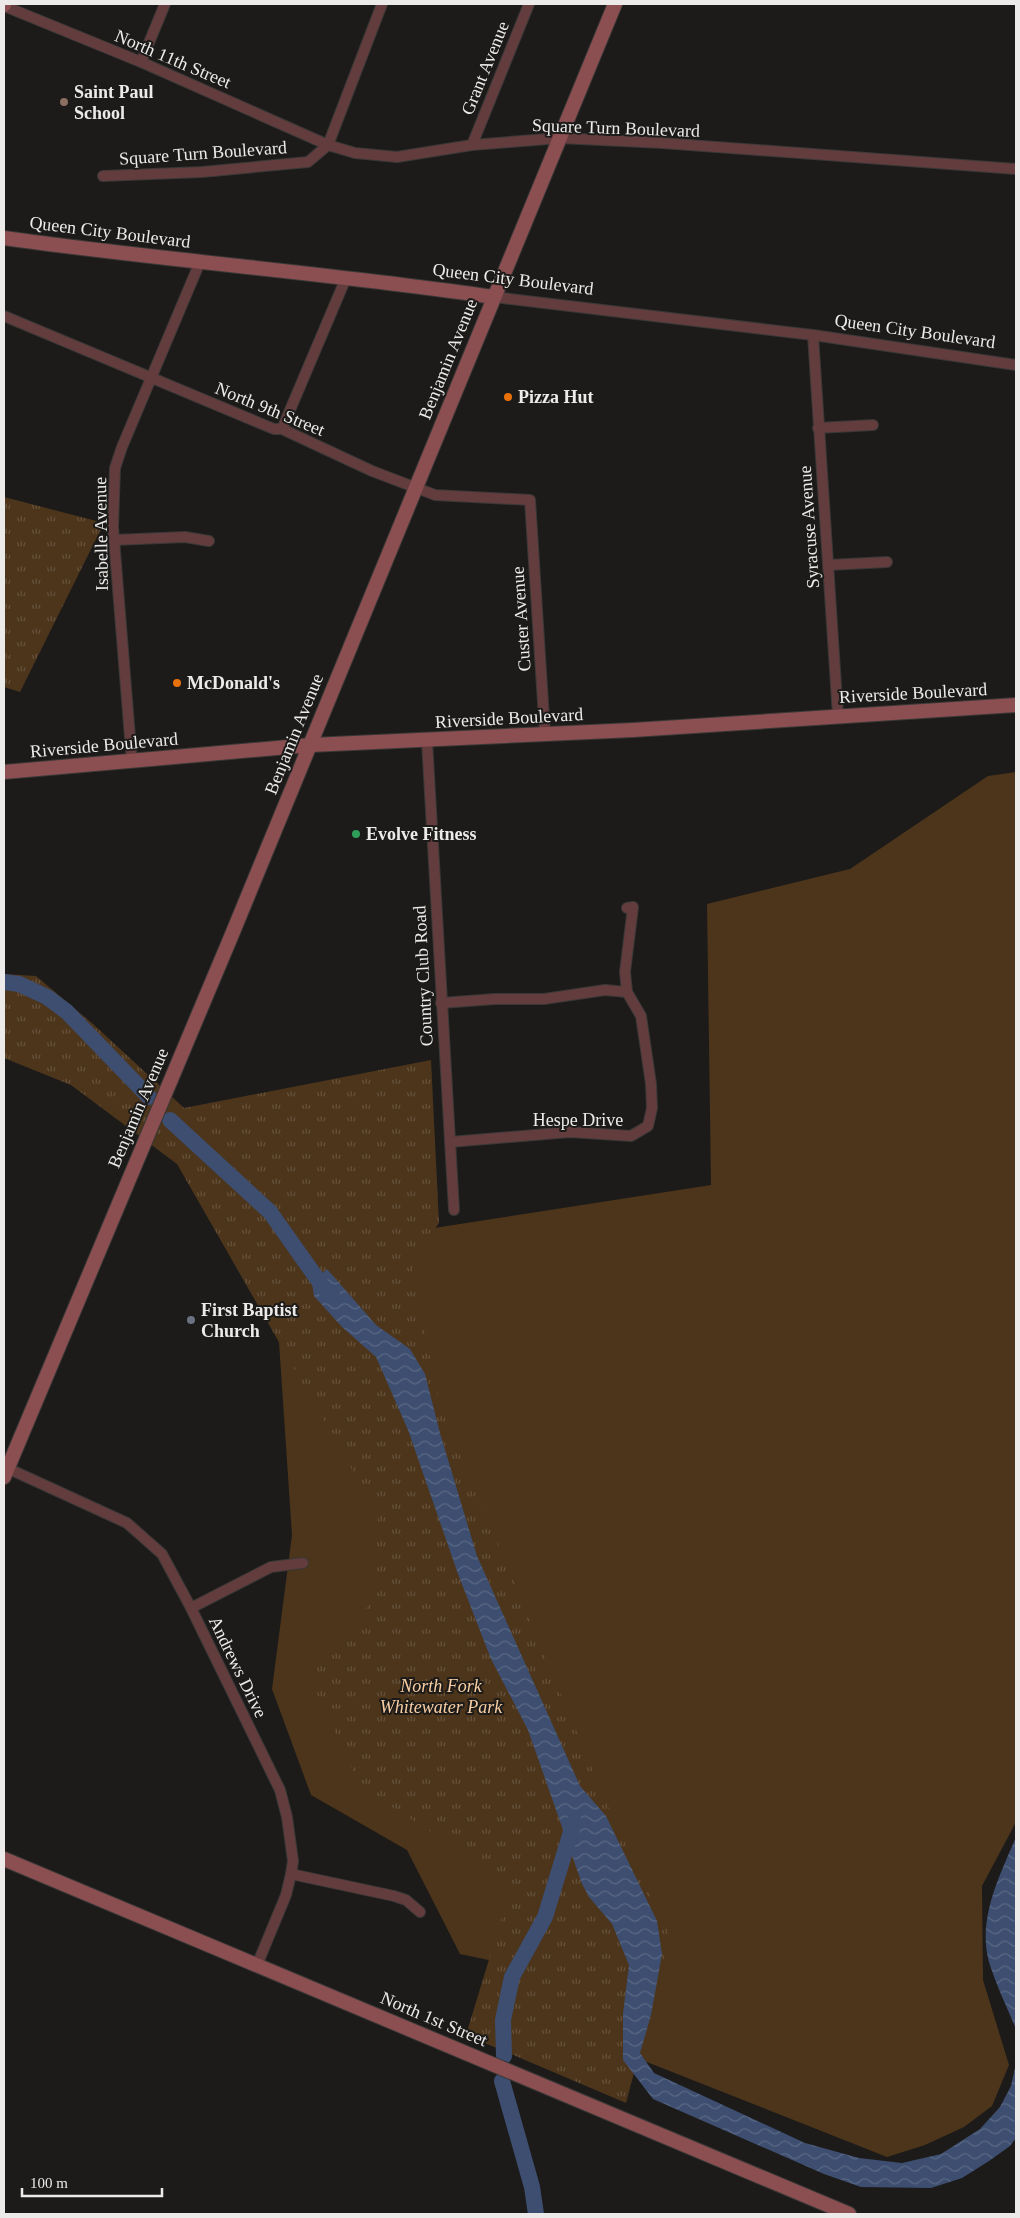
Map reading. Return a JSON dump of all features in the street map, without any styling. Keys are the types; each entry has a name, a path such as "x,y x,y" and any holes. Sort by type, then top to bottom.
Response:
{"main road":[{"name":"Benjamin Avenue","path":"6,1472 311,745 615,4"},
{"name":"Queen City Boulevard","path":"4,238 119,254 346,278 494,297"},
{"name":"Riverside Boulevard","path":"4,772 311,745 427,741 1016,706"},
{"name":"North 1st Street","path":"4,1859 849,2214"}],"street":[{"path":"141,62 165,4"},
{"name":"Grant Avenue","path":"472,145 529,4"},
{"name":"North 11th Street","path":"4,5 141,62 328,145"},
{"path":"328,145 379,5"},
{"name":"Square Turn Boulevard","path":"103,176 202,172 308,162 328,145 355,153 397,157 472,145 560,138 662,143 1016,169"},
{"name":"Isabelle Avenue","path":"132,762 114,540 115,468 122,447 200,262"},
{"path":"282,429 346,278"},
{"name":"Queen City Boulevard","path":"494,297 813,335 1016,365"},
{"name":"North 9th Street","path":"4,316 274,428 282,429 372,471 435,495 530,500"},
{"name":"Syracuse Avenue","path":"813,335 838,716"},
{"path":"818,428 873,425"},
{"name":"Custer Avenue","path":"530,500 545,734"},
{"path":"114,540 185,537 209,541"},
{"path":"829,565 887,562"},
{"name":"Country Club Road","path":"427,741 454,1210"},
{"path":"441,1003 496,999 544,999 605,990 627,992 625,972 632,907 627,908"},
{"name":"Hespe Drive","path":"450,1142 570,1132 631,1136 645,1129 648,1126 652,1108 651,1084 641,1016 627,992"},
{"name":"Andrews Drive","path":"6,1472 127,1523 162,1554 191,1608 280,1790 287,1817 293,1861 291,1874 286,1895 257,1965"},
{"path":"191,1608 271,1567 303,1563"},
{"path":"291,1874 394,1896 406,1900 420,1912"}],"green space":[{"path":"4,497 104,523 20,692 4,687"},
{"path":"1016,772 1016,1822 982,1886 983,1980 1009,2065 992,2106 964,2127 925,2145 887,2157 581,2036 594,1982 460,1954 407,1850 311,1795 272,1689 292,1535 273,1253 711,1185 707,904 850,869 988,776"},
{"name":"North Fork Whitewater Park","path":"4,974 36,976 93,1024 184,1108 431,1060 439,1223 411,1261 440,1406 607,1804 670,1936 626,2103 466,2035 512,1884 361,1787 309,1677 371,1602 378,1515 177,1164 71,1085 4,1058"}],"water":[{"path":"327,1269 376,1325 410,1349 425,1374 440,1433 477,1556 580,1786 606,1816 657,1921 662,1954 651,2015 640,2053 654,2073 805,2143 859,2158 902,2163 941,2154 980,2129 1000,2107 1011,2086 1016,2063 1016,2138 1010,2146 962,2178 931,2188 861,2187 824,2174 653,2099 623,2060 623,2014 629,1965 612,1924 589,1897 582,1884 528,1730 491,1659 458,1574 408,1430 376,1357 342,1327 314,1296 312,1283"},
{"path":"1016,1837 1016,2029 989,1962 986,1930 988,1914 997,1882"}],"waterway":[{"path":"4,982 19,984 47,997 67,1012 149,1097"},
{"path":"170,1120 270,1212 323,1287 332,1295"},
{"path":"504,2056 503,2020 512,1977 545,1917 574,1822"},
{"path":"502,2081 532,2187 536,2214"}],"place":[{"name":"Saint Paul School","path":"64,102"},
{"name":"Pizza Hut","path":"508,397"},
{"name":"McDonald's","path":"177,683"},
{"name":"Evolve Fitness","path":"356,834"},
{"name":"First Baptist Church","path":"191,1320"}]}
